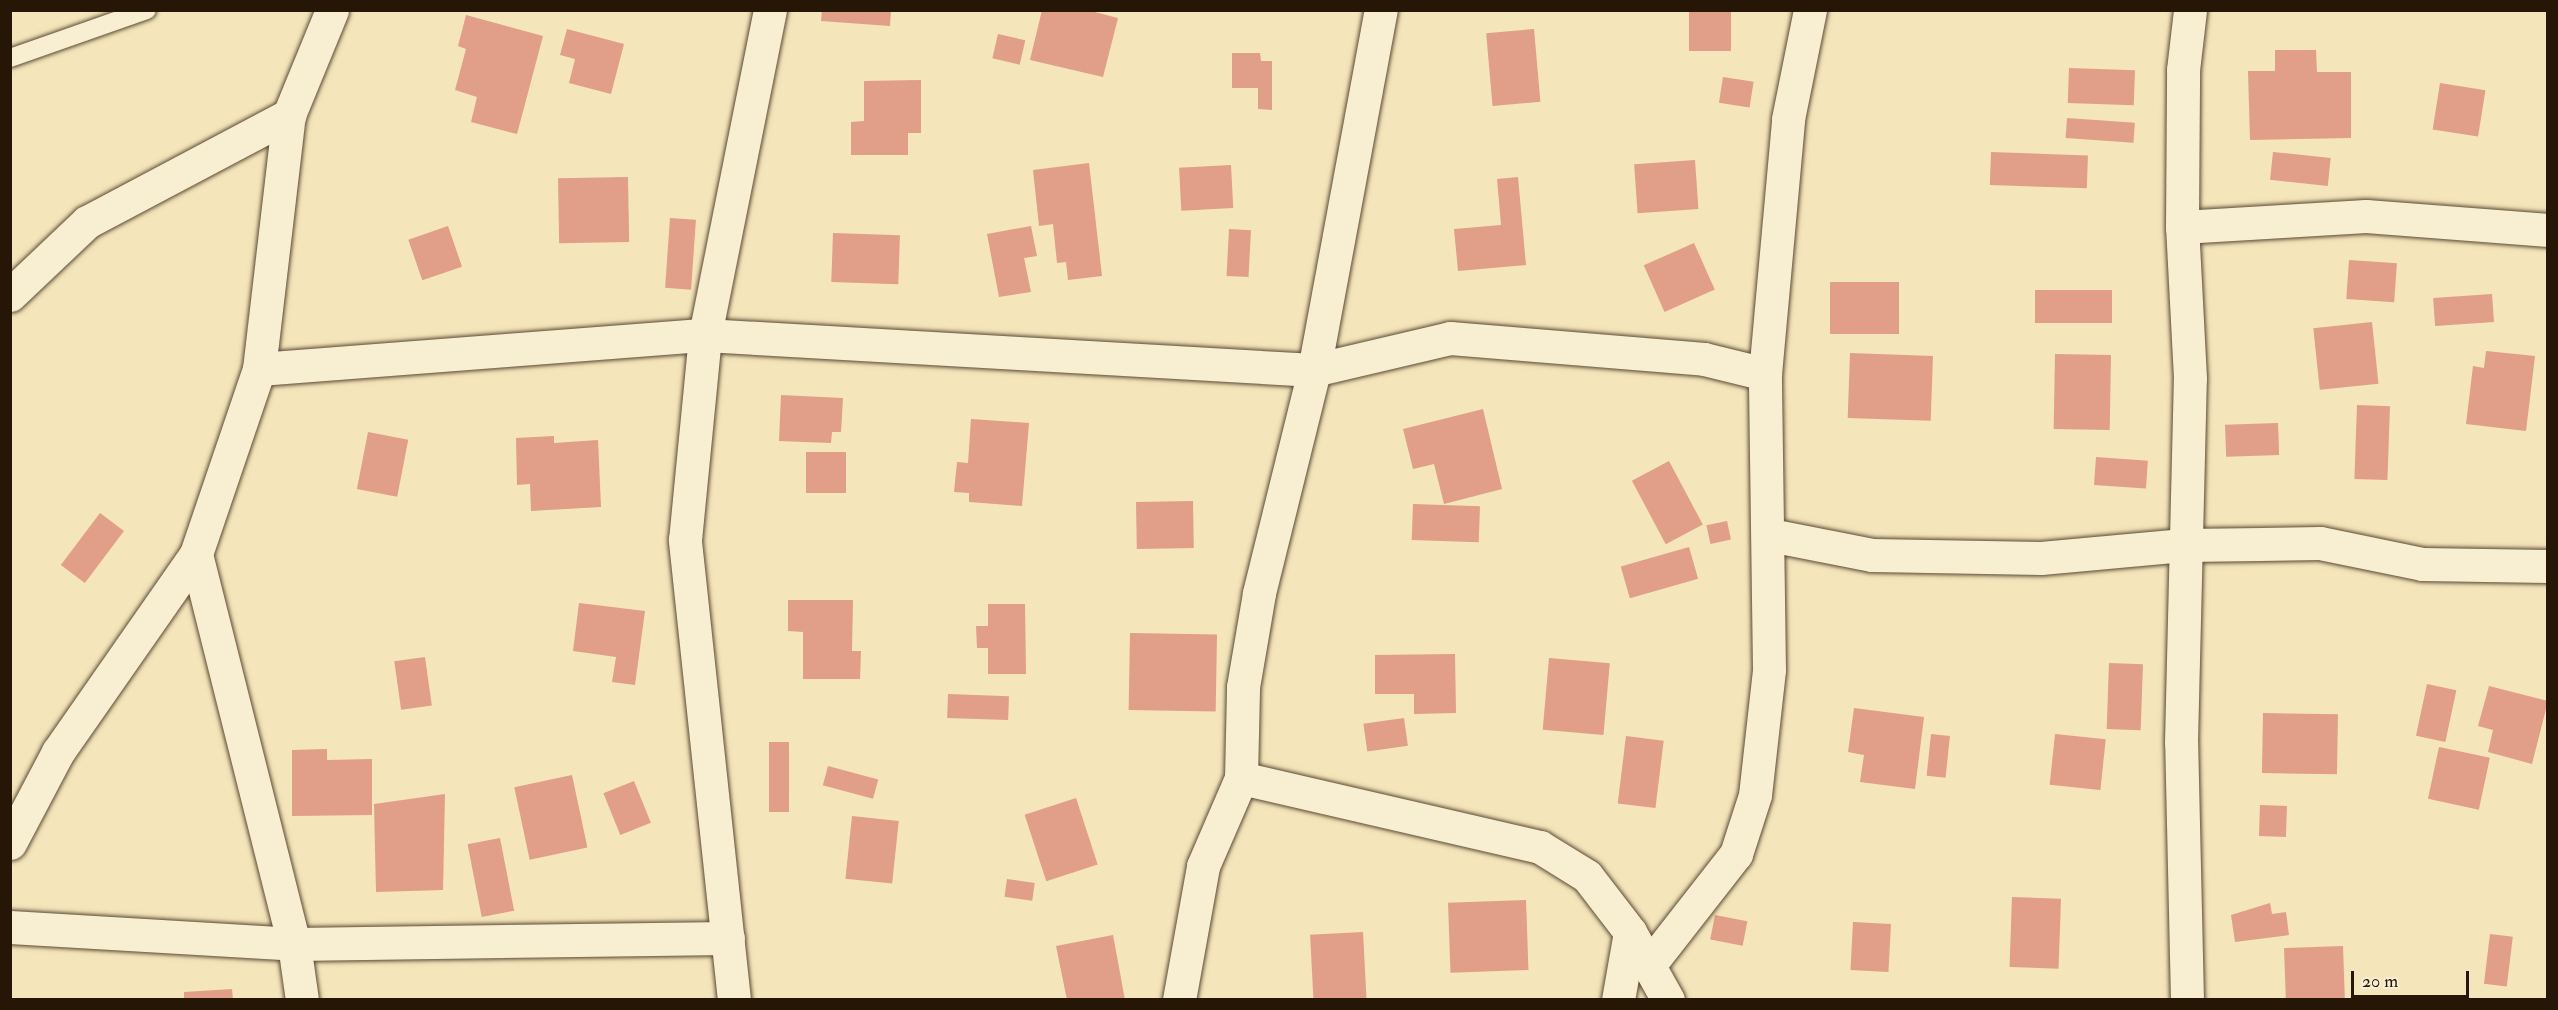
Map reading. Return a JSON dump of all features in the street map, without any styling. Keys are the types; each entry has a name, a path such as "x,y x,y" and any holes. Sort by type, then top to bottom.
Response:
{"street":[{"path":"10,843 58,752 196,554 259,369 289,115 332,10"},
{"path":"734,999 685,540 705,335 770,10"},
{"path":"1179,999 1203,866 1241,778 1243,687 1259,593 1314,370 1381,10"},
{"path":"1650,964 1736,854 1755,795 1769,670 1770,535 1765,374 1788,119 1810,10"},
{"path":"2187,999 2183,545 2190,378 2182,227 2182,70 2190,10"},
{"path":"10,295 87,222 289,115"},
{"path":"2182,227 2366,216 2547,231"},
{"path":"259,369 705,335 1314,370 1450,338 1704,359 1765,374"},
{"path":"1770,535 1872,555 2041,558 2183,545 2320,543 2422,564 2547,566"},
{"path":"196,554 294,944 302,999"},
{"path":"1241,778 1540,847 1587,876 1630,932 1668,999"},
{"path":"10,927 294,944 728,939"},
{"path":"1618,999 1630,932"}],"lane":[{"path":"10,58 147,10"}],"building":[{"path":"822,10 891,10 890,26 821,21"},
{"path":"1042,10 1087,10 1118,18 1103,77 1030,60"},
{"path":"1689,10 1731,10 1731,51 1689,51"},
{"path":"466,15 543,36 517,134 471,122 477,97 455,90 466,49 458,46"},
{"path":"567,29 624,44 611,94 569,83 575,59 560,55"},
{"path":"1534,29 1540,102 1493,106 1486,33"},
{"path":"998,34 1025,40 1020,65 992,58"},
{"path":"2275,50 2316,50 2317,72 2351,72 2351,138 2250,140 2248,71 2275,71"},
{"path":"1232,53 1260,53 1261,61 1272,61 1272,110 1258,109 1258,88 1232,88"},
{"path":"2069,68 2135,70 2134,105 2068,103"},
{"path":"1723,77 1754,82 1750,108 1719,103"},
{"path":"921,80 921,133 908,133 908,155 851,155 851,122 864,121 864,81"},
{"path":"2440,83 2485,90 2478,137 2433,129"},
{"path":"2067,118 2135,123 2133,143 2066,138"},
{"path":"1991,152 2088,155 2087,188 1990,185"},
{"path":"2273,152 2331,158 2328,186 2270,180"},
{"path":"1695,160 1698,209 1638,213 1634,164"},
{"path":"1089,163 1102,276 1068,280 1066,262 1057,263 1053,224 1039,226 1033,170"},
{"path":"1231,165 1233,208 1181,211 1179,168"},
{"path":"628,177 629,242 559,243 558,178"},
{"path":"1518,177 1526,265 1458,271 1454,229 1501,225 1497,179"},
{"path":"670,218 696,220 691,290 665,288"},
{"path":"448,226 462,267 422,280 408,240"},
{"path":"1031,226 1037,256 1024,258 1031,292 999,297 987,234"},
{"path":"1229,229 1251,230 1249,277 1227,276"},
{"path":"833,233 900,235 898,284 831,282"},
{"path":"1694,243 1715,290 1664,312 1644,265"},
{"path":"2349,260 2397,263 2394,302 2346,299"},
{"path":"1830,282 1899,282 1899,334 1830,334"},
{"path":"2035,290 2112,290 2112,323 2035,323"},
{"path":"2492,294 2494,322 2435,326 2433,298"},
{"path":"2372,322 2378,384 2320,390 2313,328"},
{"path":"2486,351 2535,356 2526,431 2466,424 2473,366 2484,368"},
{"path":"1850,353 1933,356 1931,421 1848,418"},
{"path":"2055,354 2111,355 2110,430 2054,429"},
{"path":"781,395 843,398 841,432 832,432 831,443 779,441"},
{"path":"2357,405 2390,406 2387,480 2354,479"},
{"path":"1483,409 1502,489 1444,504 1434,464 1413,469 1403,429"},
{"path":"971,419 1029,423 1022,506 969,502 969,493 954,492 957,462 968,463"},
{"path":"2278,423 2279,455 2226,457 2225,425"},
{"path":"368,432 408,440 397,497 357,489"},
{"path":"554,436 554,443 598,440 601,507 531,511 530,484 517,485 516,438"},
{"path":"806,452 846,452 846,493 806,493"},
{"path":"2096,457 2148,461 2146,489 2094,485"},
{"path":"1669,461 1703,525 1666,544 1632,481"},
{"path":"1193,501 1194,548 1137,549 1136,502"},
{"path":"1413,504 1480,506 1479,542 1412,540"},
{"path":"100,513 124,531 85,583 61,565"},
{"path":"1727,521 1731,540 1710,544 1706,525"},
{"path":"1689,547 1698,579 1630,598 1621,567"},
{"path":"788,600 853,600 852,651 861,651 860,679 803,679 803,632 788,631"},
{"path":"579,603 645,611 635,685 612,682 616,657 573,651"},
{"path":"988,604 1025,604 1026,674 988,674 988,648 977,648 976,626 988,626"},
{"path":"1130,633 1217,635 1216,712 1129,710"},
{"path":"1455,654 1456,713 1414,714 1414,694 1375,694 1375,655"},
{"path":"425,657 432,706 401,710 394,661"},
{"path":"1549,658 1610,663 1603,735 1543,730"},
{"path":"2109,663 2143,664 2141,730 2107,729"},
{"path":"2427,684 2456,690 2445,742 2416,736"},
{"path":"2489,686 2548,701 2532,764 2488,752 2493,730 2478,726"},
{"path":"948,694 1009,696 1008,720 947,718"},
{"path":"1854,708 1924,717 1915,789 1860,782 1864,755 1848,752"},
{"path":"2263,713 2338,714 2337,774 2262,773"},
{"path":"1404,718 1408,746 1367,751 1363,724"},
{"path":"1931,734 1950,736 1946,778 1927,776"},
{"path":"2055,734 2106,739 2100,790 2050,785"},
{"path":"1626,736 1664,741 1655,808 1618,803"},
{"path":"769,742 789,742 789,812 769,812"},
{"path":"2439,747 2490,758 2479,810 2428,799"},
{"path":"327,749 327,760 372,759 372,815 292,816 292,750"},
{"path":"828,766 878,779 873,799 823,785"},
{"path":"572,775 587,847 530,860 514,787"},
{"path":"634,781 651,823 620,835 603,793"},
{"path":"445,794 443,890 376,892 374,804"},
{"path":"1076,798 1098,865 1046,881 1025,815"},
{"path":"2260,805 2287,806 2286,837 2259,836"},
{"path":"852,816 899,821 892,884 845,879"},
{"path":"500,838 514,911 482,917 468,844"},
{"path":"1007,879 1035,883 1032,901 1004,897"},
{"path":"2012,897 2061,899 2059,969 2010,967"},
{"path":"1526,900 1528,970 1450,973 1448,903"},
{"path":"2270,903 2272,914 2286,912 2289,935 2235,942 2231,915"},
{"path":"1715,915 1747,921 1743,946 1710,940"},
{"path":"1853,922 1891,924 1888,972 1850,970"},
{"path":"1363,932 1367,1000 1313,1000 1310,935"},
{"path":"2490,934 2513,937 2507,986 2484,984"},
{"path":"1113,935 1125,1000 1067,1000 1056,946"},
{"path":"2343,946 2345,1000 2286,1000 2284,948"},
{"path":"232,989 233,1000 184,1000 184,992"}]}
